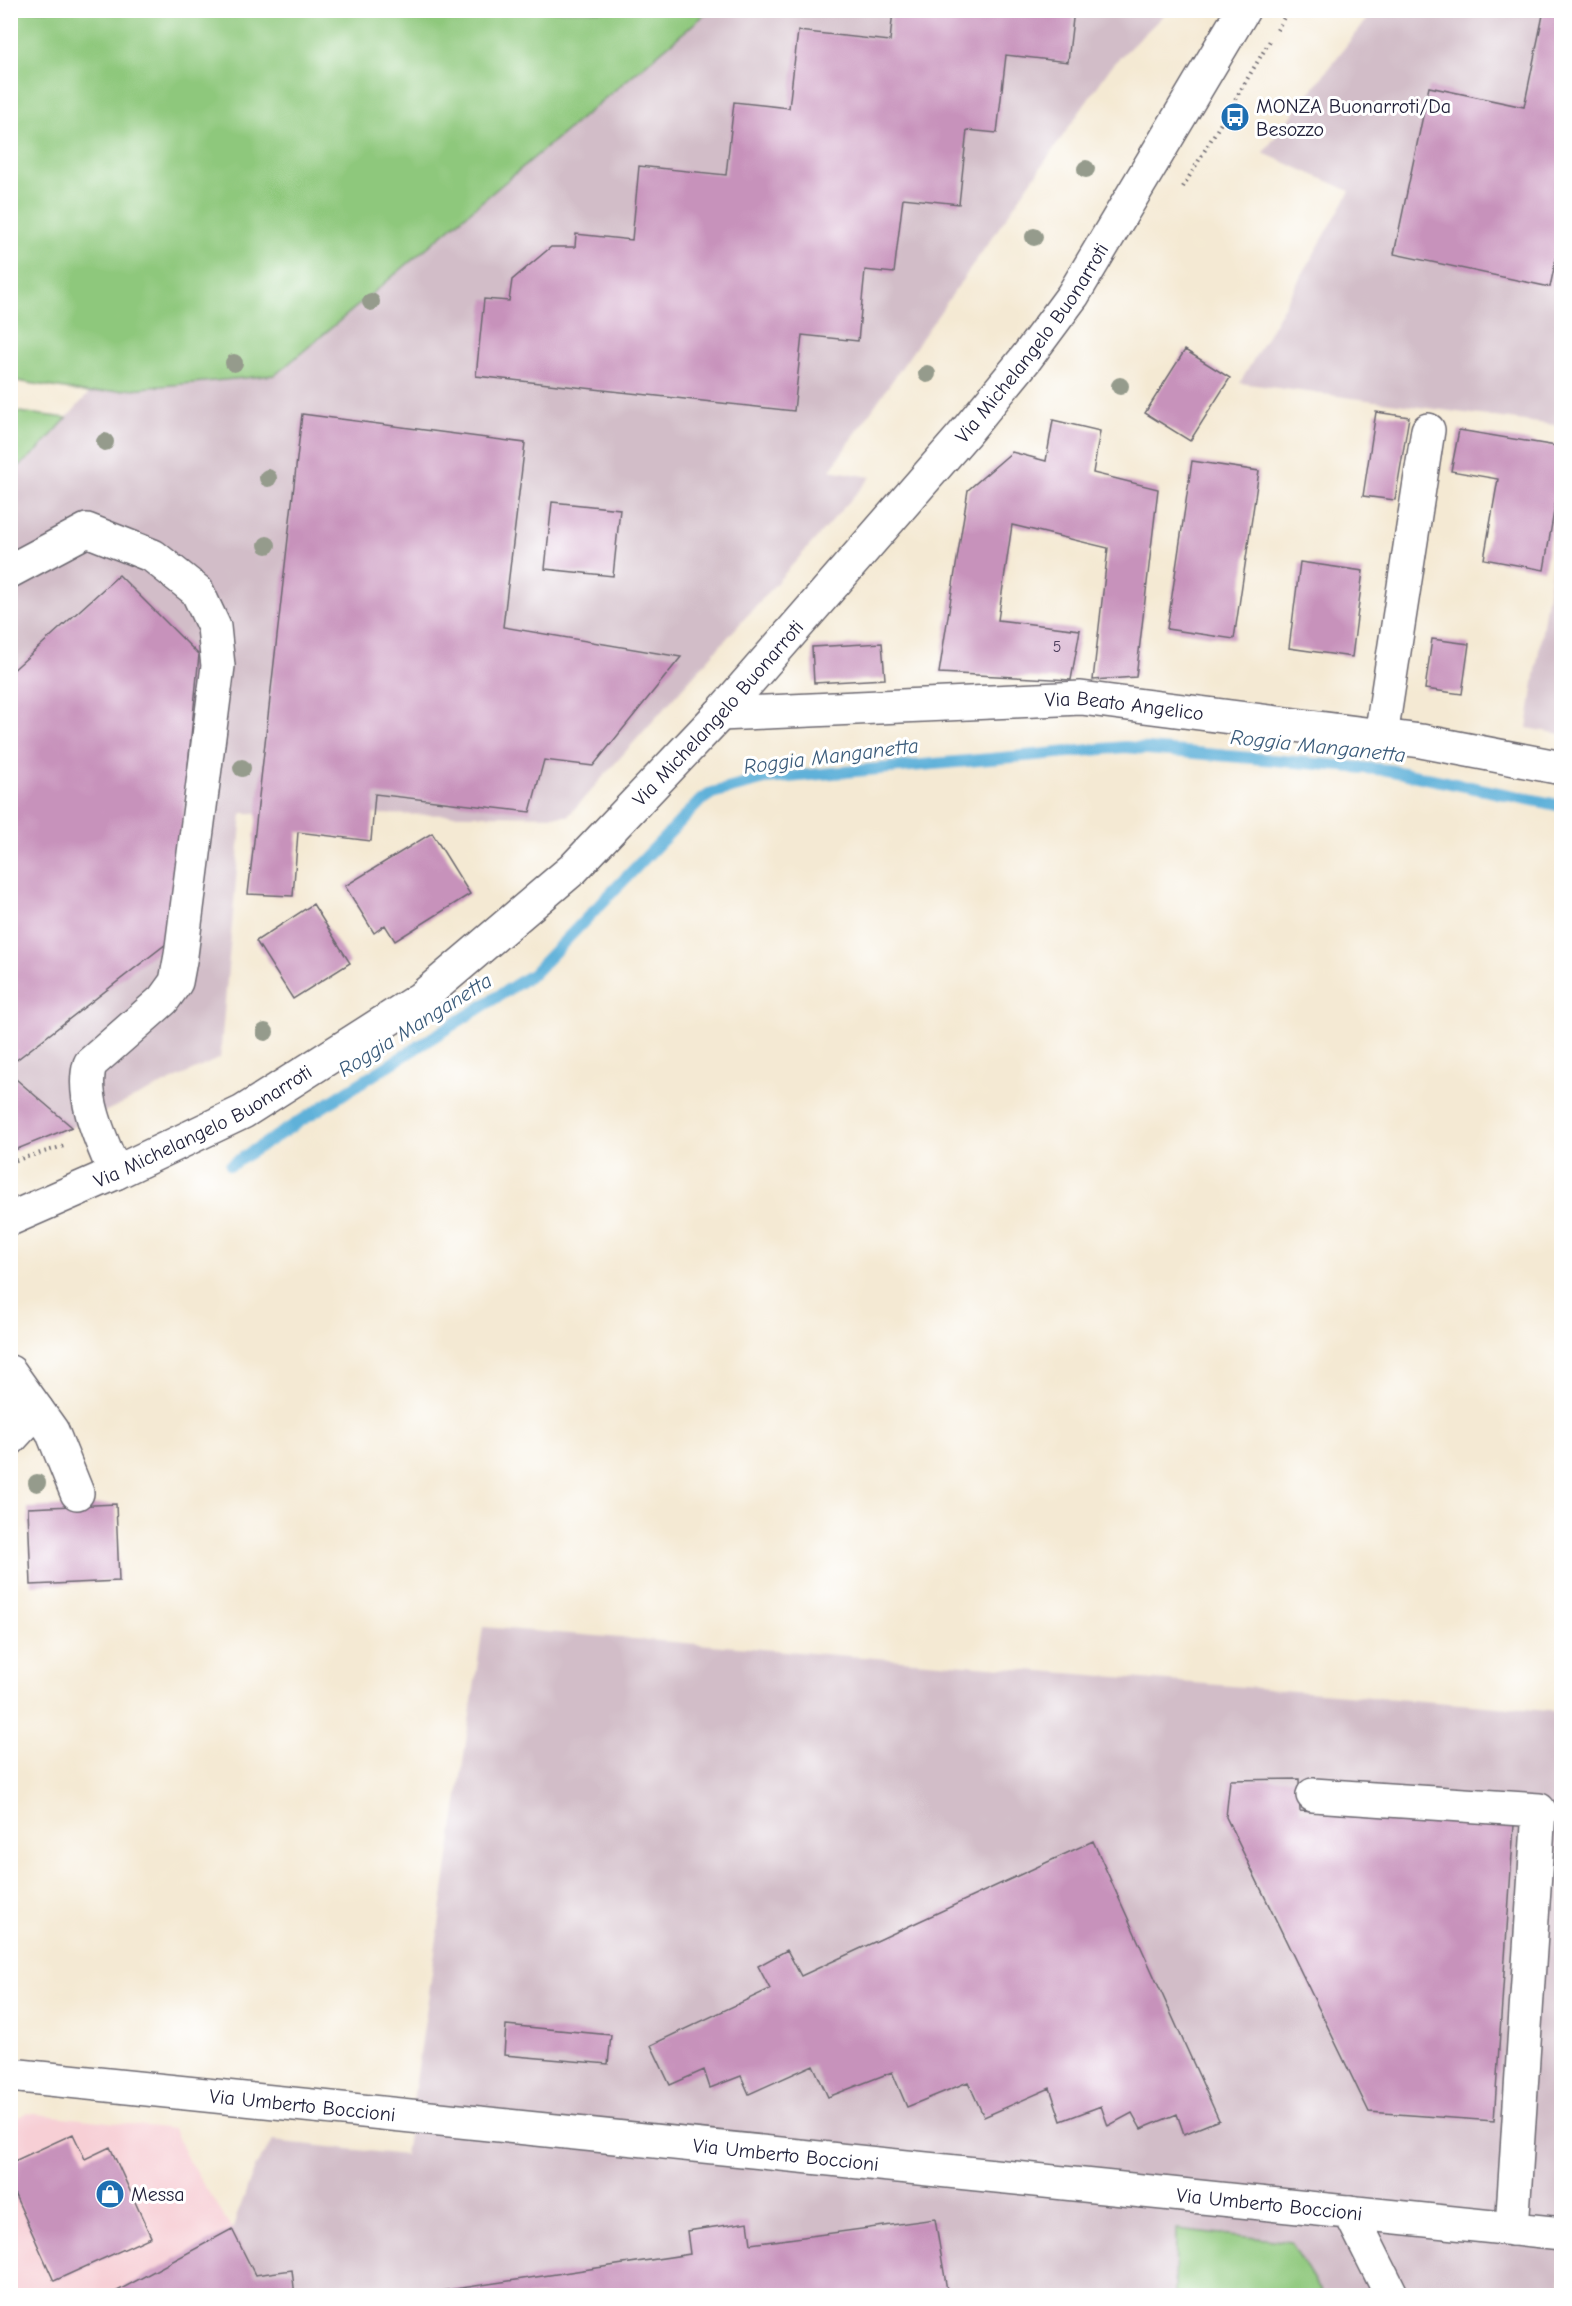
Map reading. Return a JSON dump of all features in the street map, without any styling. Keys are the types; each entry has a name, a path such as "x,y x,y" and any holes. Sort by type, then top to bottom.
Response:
{"street":[{"name":"Via Michelangelo Buonarroti","path":"10,1219 115,1173 243,1112 420,999 573,870 720,714 964,434 1027,357 1079,285 1243,10"},
{"path":"1381,736 1428,430"},
{"path":"10,571 87,530 153,556 198,591 214,627 218,666 176,982 163,1000 90,1064 87,1076 87,1093 99,1135 115,1173"},
{"name":"Via Beato Angelico","path":"720,714 1081,698 1421,741 1562,768"},
{"path":"10,1372 52,1431 76,1493"},
{"path":"10,1439 37,1410"},
{"path":"1313,1795 1539,1810 1512,2229"},
{"name":"Via Umberto Boccioni","path":"10,2075 1562,2234"},
{"path":"1350,2212 1392,2295"}],"path":[{"path":"10,1162 99,1135"}],"shaded area":[{"path":"709,11 1168,11 1113,64 830,470 871,477 568,816 242,813 220,1058 72,1127 11,1152 11,473 38,450 89,393 276,375"},
{"path":"1373,11 1561,11 1561,426 1240,383 1350,191 1263,153"},
{"path":"1561,508 1562,734 1527,728"},
{"path":"483,1627 1561,1712 1561,2295 1323,2295 1291,2242 1177,2230 1175,2295 258,2295 255,2275 232,2229 255,2167 273,2141 405,2155"},
{"name":"Messa","path":"26,2113 174,2129 188,2160 232,2229 255,2275 258,2295 11,2296 11,2121"}],"green space":[{"path":"10,11 709,11 275,375 89,393 11,380"},
{"path":"11,411 67,418 38,450 11,473"},
{"path":"1176,2229 1291,2242 1323,2295 1175,2295"}],"building":[{"path":"893,10 1074,10 1068,62 1006,55 997,133 967,130 959,204 903,198 894,273 865,270 858,341 802,335 794,411 476,376 484,299 509,301 512,280 551,247 575,247 576,234 632,240 639,166 726,175 734,102 789,108 798,31 890,41"},
{"path":"1544,10 1562,10 1562,230 1550,287 1394,254 1429,87 1524,107"},
{"path":"1185,350 1230,378 1190,441 1145,413"},
{"path":"1376,412 1409,417 1395,500 1363,496"},
{"path":"302,414 525,443 503,627 681,657 593,766 544,760 530,812 375,794 371,841 298,832 293,896 248,894"},
{"path":"1053,420 1100,431 1093,473 1158,489 1136,677 1093,680 1108,548 1012,525 998,620 1080,630 1071,680 939,673 968,490 1012,452 1046,461"},
{"path":"1459,430 1562,447 1562,465 1544,570 1484,559 1498,479 1451,471"},
{"path":"1192,461 1259,471 1234,639 1167,629"},
{"path":"552,502 620,509 613,576 545,569"},
{"path":"1300,562 1363,571 1352,657 1289,648"},
{"path":"119,575 199,655 171,940 10,1065 10,673"},
{"path":"1432,639 1469,644 1462,694 1425,689"},
{"path":"882,643 885,679 814,683 812,647"},
{"path":"432,833 470,894 395,941 385,925 374,933 345,886"},
{"path":"313,904 350,963 293,999 256,941"},
{"path":"10,1074 72,1127 10,1152"},
{"path":"116,1504 119,1581 31,1585 28,1508"},
{"path":"1299,1779 1300,1811 1514,1825 1494,2121 1369,2112 1226,1817 1230,1780"},
{"path":"1093,1841 1219,2120 1184,2134 1177,2114 1141,2129 1132,2113 1108,2126 1101,2106 1061,2121 1050,2088 984,2117 968,2082 907,2107 892,2072 828,2097 813,2065 749,2094 741,2076 710,2088 704,2070 670,2085 651,2045 770,1989 758,1966 787,1950 801,1976"},
{"path":"506,2025 611,2035 608,2064 504,2055"},
{"path":"73,2134 85,2159 110,2147 151,2237 54,2281 10,2184 10,2163"},
{"path":"935,2219 948,2296 408,2296 690,2254 687,2231 748,2222 751,2244"},
{"path":"232,2229 255,2275 292,2270 295,2296 108,2296"}],"waterway":[{"name":"Roggia Manganetta","path":"231,1165 533,974 700,801 712,793 765,779 1125,747 1388,770 1562,806"}],"place":[{"name":"MONZA Buonarroti/Da Besozzo","path":"1235,117"},
{"name":"Messa","path":"110,2194"}]}
